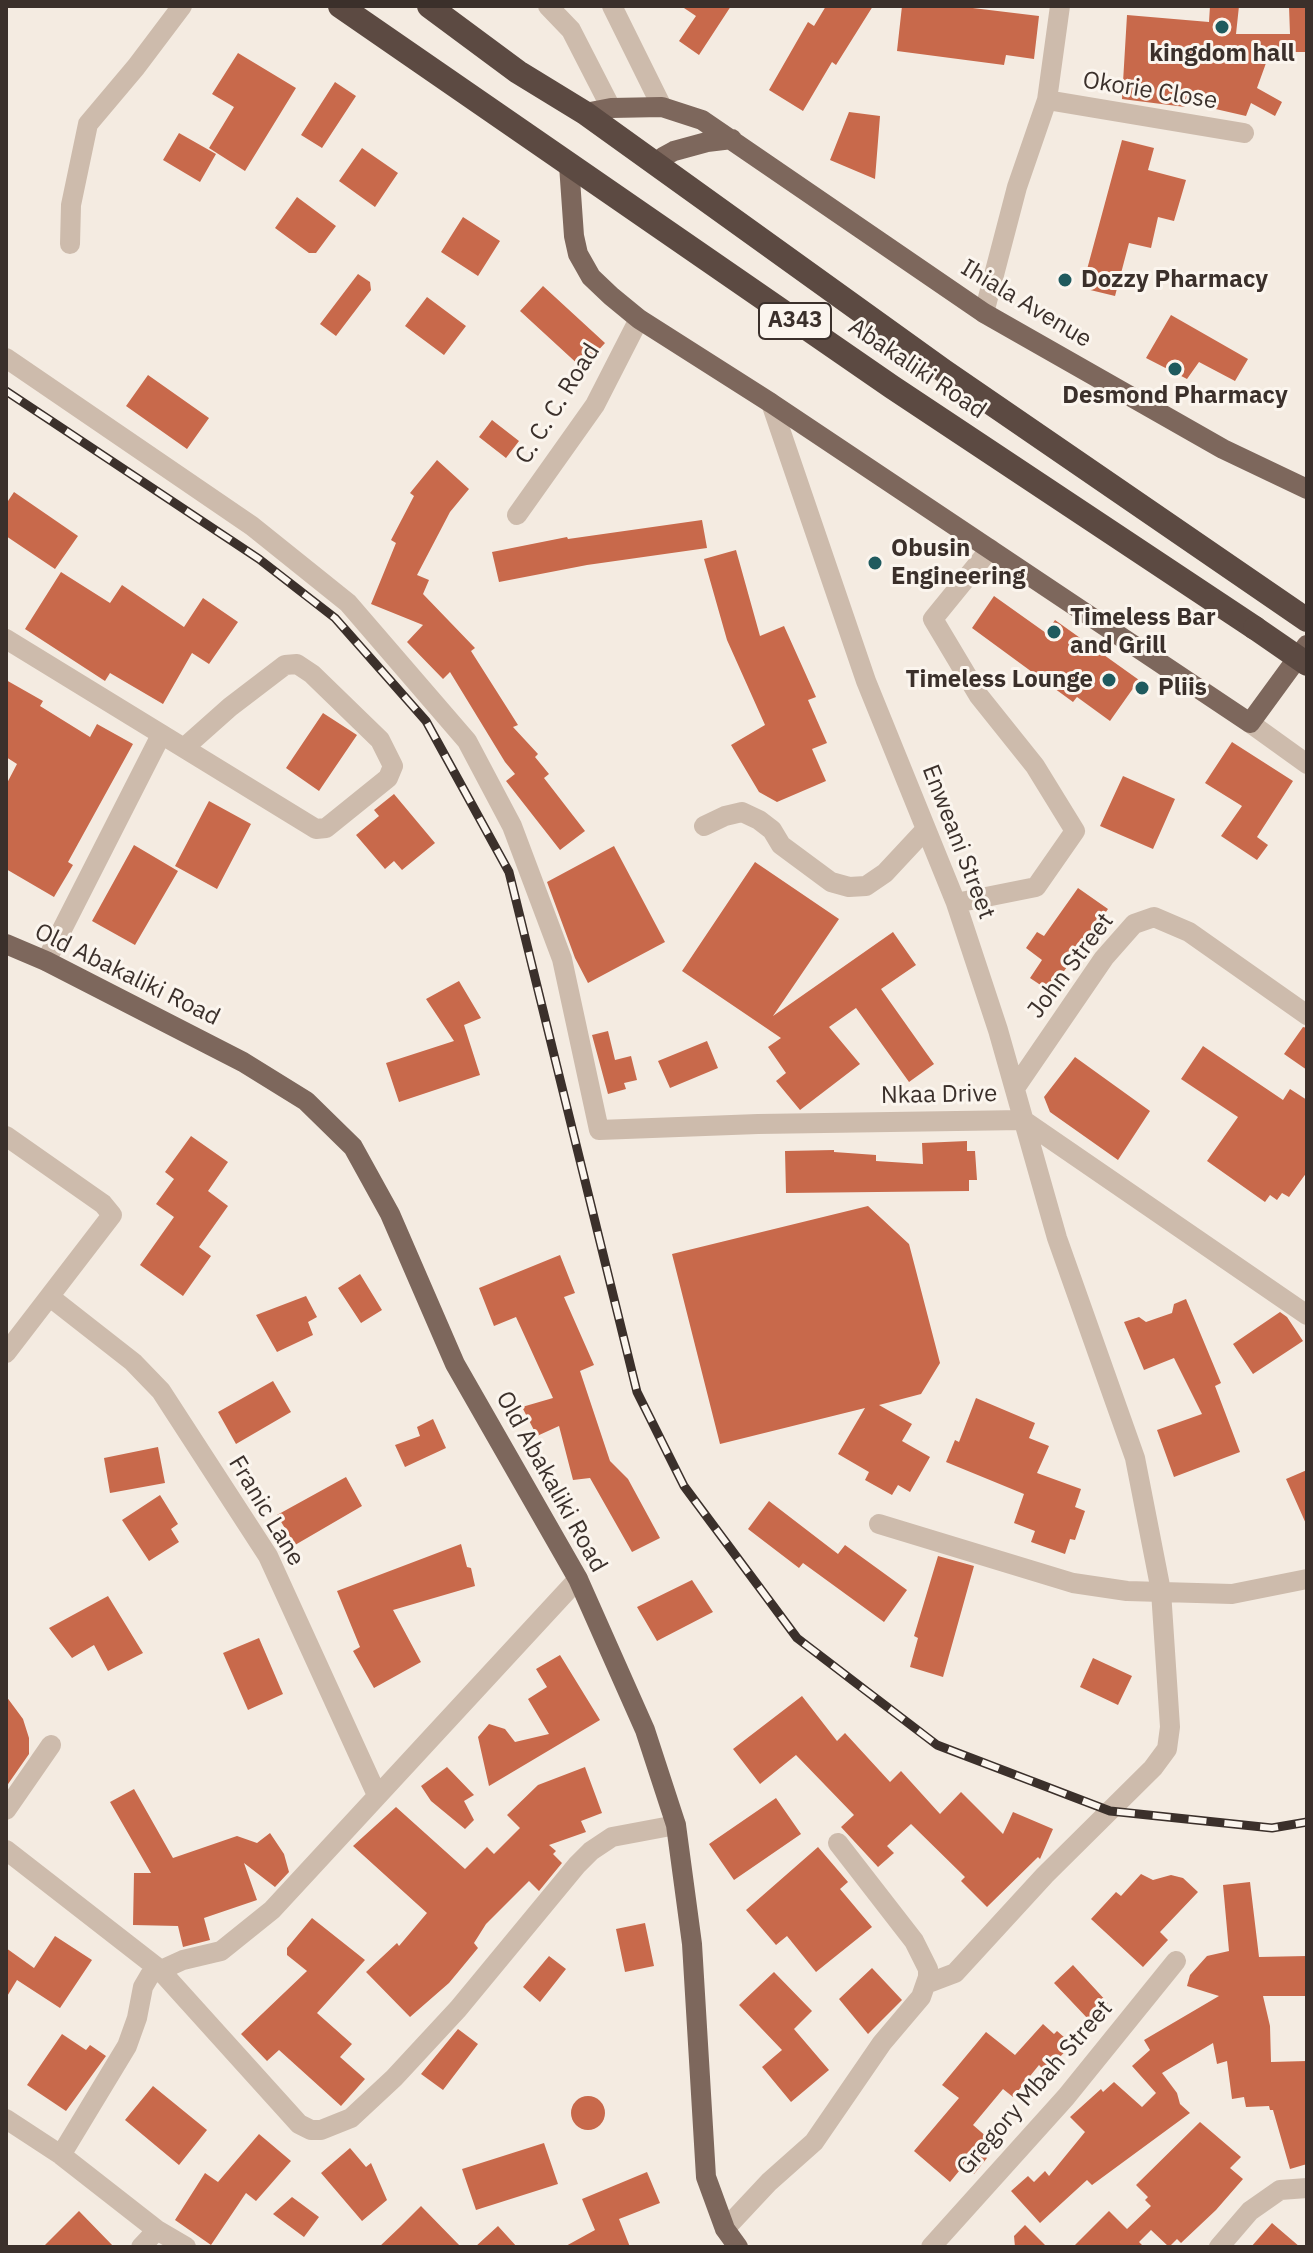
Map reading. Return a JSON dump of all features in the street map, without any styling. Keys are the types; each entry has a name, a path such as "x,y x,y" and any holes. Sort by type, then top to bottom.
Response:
{"highway":[{"name":"Abakaliki Road","path":"340,6 892,387 1307,664"},
{"name":"Abakaliki Road","path":"429,6 518,72 585,113 944,371 1307,620"}],"main road":[{"name":"Ihiala Avenue","path":"585,113 611,108 662,107 702,120 984,313 1223,449 1307,489"},
{"path":"659,166 663,157 674,151 732,139"},
{"path":"569,165 574,236 582,266 639,319 771,403 1250,723 1307,645"},
{"path":"572,205 604,189"},
{"name":"Old Abakaliki Road","path":"6,944 46,961 243,1062 306,1101 353,1147 390,1214 455,1364 578,1579 645,1730 676,1825 692,1944 706,2177 725,2229 738,2247"}],"street":[{"path":"70,244 71,205 88,124 182,6"},
{"path":"548,6 571,30 611,108"},
{"path":"612,6 662,107"},
{"path":"984,313 1017,187 1047,100 1060,6"},
{"name":"Okorie Close","path":"1047,100 1244,133"},
{"name":"C. C. C. Road","path":"517,515 595,405 639,319"},
{"name":"Nkaa Drive","path":"6,358 252,526 348,603 467,741 512,826 562,959 599,1130 1023,1120 1307,1315"},
{"name":"Enweani Street","path":"771,403 866,681 956,903 1015,1088 1057,1238 1135,1458 1161,1591 1170,1727 1167,1749 1153,1768 1045,1875 955,1973 926,1984"},
{"path":"956,903 1036,887 1075,831 1035,766 979,696 933,619 990,549"},
{"path":"6,639 316,829 326,828 388,778 393,766 380,740 312,674 297,664 285,665 185,747"},
{"path":"1250,723 1307,764"},
{"path":"46,961 161,735"},
{"path":"704,826 742,812 772,830 781,845 799,860 831,882 849,887 866,886 885,873 926,829"},
{"name":"John Street","path":"1015,1088 1104,958 1134,924 1154,917 1189,932 1307,1015"},
{"path":"6,1136 103,1204 112,1215 6,1353"},
{"name":"Franic Lane","path":"50,1297 133,1362 169,1404 268,1556 377,1795"},
{"path":"879,1524 1073,1583 1127,1591 1232,1594 1307,1579"},
{"path":"61,2155 127,2046 143,1987 150,1975 183,1960 221,1951 272,1910 578,1579"},
{"path":"6,1810 51,1745"},
{"path":"6,1850 159,1969 299,2124 311,2130 321,2130 351,2118 394,2078 458,2009 591,1851 612,1837 676,1825"},
{"path":"725,2229 769,2182 814,2142 882,2043 921,1997 926,1984 928,1969 914,1941 838,1843"},
{"name":"Gregory Mbah Street","path":"931,2247 1066,2097 1176,1961"},
{"path":"6,2119 61,2155 157,2230 186,2247"},
{"path":"1219,2247 1250,2211 1280,2190 1307,2188"},
{"path":"141,2247 157,2230"}],"building":[{"path":"681,6 731,6 699,55 679,41 696,16"},
{"path":"826,6 873,6 836,65 832,62 803,111 769,90 808,22 814,26"},
{"path":"902,6 956,6 1039,16 1034,59 1006,55 1004,65 897,51"},
{"path":"1210,6 1239,6 1236,34 1290,34 1289,6 1307,6 1307,52 1270,52 1257,88 1282,102 1275,116 1251,103 1246,116 1185,102 1185,107 1122,99 1127,15 1209,22"},
{"path":"238,53 296,88 245,171 209,148 234,107 212,94"},
{"path":"335,82 356,96 322,148 301,135"},
{"path":"849,112 880,116 875,179 830,160"},
{"path":"179,133 216,154 200,182 163,160"},
{"path":"1122,140 1154,148 1148,170 1186,180 1174,221 1158,217 1151,248 1129,243 1115,296 1082,288"},
{"path":"362,148 398,173 375,207 339,181"},
{"path":"297,197 336,226 316,253 309,253 275,228"},
{"path":"463,217 500,241 478,276 441,252"},
{"path":"358,274 370,282 371,290 336,336 320,324"},
{"path":"543,286 605,343 582,368 520,311"},
{"path":"427,297 466,326 444,355 405,326"},
{"path":"1171,315 1248,359 1235,381 1199,362 1187,379 1146,358"},
{"path":"148,375 209,418 187,449 126,406"},
{"path":"492,420 519,441 506,458 479,437"},
{"path":"437,460 469,489 450,512 417,575 429,580 423,594 475,648 471,651 518,725 513,727 538,754 535,757 549,774 544,778 585,831 560,850 506,781 515,774 450,672 443,679 407,642 423,625 371,604 396,543 391,540 414,496 410,493"},
{"path":"14,492 78,536 55,569 6,536 6,504"},
{"path":"702,520 707,548 587,565 499,582 492,552 567,537"},
{"path":"736,550 760,636 784,626 816,697 808,700 827,743 812,749 826,781 777,802 759,792 731,745 765,725 727,640 704,559"},
{"path":"61,572 110,603 122,585 184,627 203,598 238,622 209,664 192,653 163,704 110,673 105,681 25,629"},
{"path":"994,596 1046,633 1055,620 1139,680 1110,721 1077,697 1073,702 972,628"},
{"path":"6,680 43,701 40,706 90,737 97,724 133,744 68,862 73,865 54,897 6,869 6,785 17,764 6,757"},
{"path":"323,713 357,735 319,791 286,768"},
{"path":"1232,742 1293,781 1257,837 1268,845 1257,860 1221,836 1242,806 1205,783"},
{"path":"1123,776 1175,799 1153,849 1100,826"},
{"path":"394,794 435,843 402,870 394,861 385,869 356,835 379,816 374,810"},
{"path":"209,801 251,824 217,889 175,866"},
{"path":"134,845 178,871 135,945 92,921"},
{"path":"614,846 665,942 588,983 575,958 547,882"},
{"path":"755,862 839,919 773,1016 893,932 916,965 881,989 934,1064 909,1082 856,1008 829,1027 860,1064 800,1110 776,1081 786,1073 768,1047 781,1038 682,971"},
{"path":"1078,888 1108,909 1048,990 1030,978 1042,960 1026,948 1037,932 1044,936"},
{"path":"459,981 481,1018 464,1025 480,1075 399,1102 386,1063 454,1041 426,999"},
{"path":"1303,1027 1307,1028 1307,1070 1284,1054"},
{"path":"608,1031 615,1060 631,1056 637,1080 624,1083 626,1089 608,1094 592,1035"},
{"path":"707,1041 718,1068 670,1088 658,1061"},
{"path":"1203,1046 1283,1100 1290,1089 1307,1100 1307,1172 1289,1197 1282,1193 1277,1200 1270,1195 1265,1202 1207,1161 1238,1117 1181,1079"},
{"path":"1075,1057 1150,1111 1118,1160 1050,1112 1044,1097"},
{"path":"191,1136 228,1162 208,1191 228,1206 199,1247 211,1256 183,1296 140,1265 174,1217 156,1204 174,1179 165,1172"},
{"path":"967,1141 967,1151 975,1151 977,1180 969,1180 969,1191 786,1193 785,1151 834,1150 876,1155 876,1161 923,1164 922,1143"},
{"path":"868,1206 909,1244 940,1363 921,1394 879,1405 912,1424 902,1441 930,1457 910,1492 898,1485 892,1495 865,1480 869,1472 838,1454 865,1408 720,1444 672,1254"},
{"path":"560,1255 575,1293 564,1297 594,1365 580,1371 610,1461 628,1479 660,1538 632,1552 590,1478 573,1480 559,1426 537,1436 522,1407 553,1398 516,1317 494,1326 479,1288"},
{"path":"360,1274 382,1310 361,1323 338,1288"},
{"path":"306,1296 317,1317 308,1322 313,1335 277,1352 256,1315"},
{"path":"1186,1299 1221,1383 1215,1386 1240,1452 1174,1477 1157,1430 1202,1414 1174,1358 1144,1370 1124,1322 1139,1317 1146,1322 1172,1313 1174,1304"},
{"path":"1280,1312 1303,1341 1253,1374 1233,1344"},
{"path":"273,1381 291,1412 236,1444 218,1412"},
{"path":"976,1398 1035,1423 1029,1438 1049,1446 1037,1473 1081,1489 1075,1507 1085,1511 1075,1540 1070,1539 1065,1554 1031,1542 1035,1531 1014,1523 1024,1494 946,1462 955,1440 959,1442"},
{"path":"433,1419 446,1448 405,1467 395,1445 420,1436 417,1427"},
{"path":"158,1447 165,1483 110,1493 104,1458"},
{"path":"1307,1470 1307,1526 1286,1479"},
{"path":"346,1477 362,1506 295,1545 277,1515"},
{"path":"160,1495 178,1524 171,1529 179,1542 149,1561 122,1520"},
{"path":"769,1501 838,1554 845,1545 907,1590 884,1622 803,1563 799,1568 748,1529"},
{"path":"461,1544 475,1586 393,1610 421,1662 374,1688 353,1651 360,1647 337,1591"},
{"path":"938,1556 974,1566 943,1677 910,1667 918,1638 914,1636"},
{"path":"692,1580 713,1612 657,1641 637,1607"},
{"path":"108,1596 143,1653 108,1671 94,1645 72,1658 49,1628"},
{"path":"259,1638 283,1694 248,1710 223,1653"},
{"path":"560,1655 600,1720 489,1786 478,1737 489,1724 505,1729 515,1742 549,1734 528,1699 547,1687 536,1669"},
{"path":"1093,1658 1132,1676 1118,1705 1080,1687"},
{"path":"6,1696 23,1719 29,1738 29,1754 6,1787"},
{"path":"802,1696 837,1741 845,1733 890,1782 901,1771 940,1814 961,1792 1003,1834 1013,1812 1053,1829 1040,1859 1038,1857 987,1907 961,1881 965,1877 911,1824 887,1846 894,1853 878,1867 841,1827 854,1815 796,1755 760,1784 733,1749"},
{"path":"447,1767 474,1795 464,1801 474,1820 465,1829 431,1801 421,1786"},
{"path":"585,1767 602,1813 581,1821 586,1832 549,1845 562,1863 539,1891 529,1881 486,1924 474,1943 478,1948 449,1983 410,2017 366,1972 397,1943 399,1946 427,1913 353,1846 396,1807 465,1869 487,1847 494,1854 520,1828 507,1815 538,1785"},
{"path":"134,1789 173,1858 237,1836 257,1843 270,1833 284,1854 289,1872 275,1887 244,1863 257,1900 204,1918 210,1940 183,1947 178,1926 133,1925 134,1873 151,1873 110,1802"},
{"path":"776,1798 801,1834 734,1880 709,1844"},
{"path":"818,1847 848,1882 840,1889 872,1927 816,1972 787,1936 776,1945 746,1910"},
{"path":"1141,1874 1153,1880 1171,1875 1183,1878 1198,1892 1160,1932 1168,1940 1143,1967 1091,1919 1116,1892 1121,1896"},
{"path":"1250,1882 1259,1957 1307,1956 1307,1996 1263,1996 1270,2026 1271,2062 1307,2061 1307,2164 1290,2169 1273,2110 1269,2106 1246,2107 1244,2097 1232,2099 1227,2061 1217,2064 1213,2043 1162,2073 1177,2093 1180,2104 1190,2113 1092,2185 1087,2180 1040,2223 1011,2191 1028,2176 1034,2182 1045,2171 1049,2176 1085,2132 1070,2117 1101,2089 1103,2092 1114,2082 1142,2107 1156,2093 1132,2066 1150,2050 1144,2040 1219,1996 1187,1986 1190,1975 1207,1956 1229,1951 1223,1885"},
{"path":"312,1918 365,1960 317,2013 352,2044 340,2057 365,2079 341,2106 279,2050 267,2061 241,2034 307,1971 287,1955 287,1948"},
{"path":"645,1923 654,1966 625,1972 616,1929"},
{"path":"55,1936 92,1960 60,2008 17,1980 6,1998 6,1948 34,1968"},
{"path":"549,1956 566,1969 540,2002 523,1987"},
{"path":"1073,1965 1108,2003 1089,2020 1054,1983"},
{"path":"872,1968 902,2000 868,2034 839,1999"},
{"path":"774,1972 812,2011 794,2029 829,2070 791,2102 762,2067 782,2050 739,2005"},
{"path":"1043,2024 1072,2044 1046,2072 1039,2065 1013,2097 1003,2089 973,2125 988,2138 978,2150 987,2158 974,2174 964,2165 950,2182 914,2151 959,2098 942,2085 986,2032 1015,2055"},
{"path":"458,2029 478,2044 443,2090 421,2074"},
{"path":"62,2034 86,2050 90,2045 106,2056 66,2111 27,2085"},
{"path":"153,2086 207,2130 179,2165 125,2120"},
{"path":"588,2096 600,2101 605,2113 600,2125 588,2130 576,2125 571,2113 576,2101"},
{"path":"1200,2122 1241,2157 1230,2168 1243,2179 1216,2210 1181,2243 1177,2239 1169,2247 1151,2230 1139,2242 1144,2247 1073,2247 1109,2211 1127,2229 1151,2206 1145,2200 1148,2197 1136,2185"},
{"path":"259,2134 291,2161 256,2201 246,2193 211,2245 175,2220 205,2173 218,2182"},
{"path":"544,2143 558,2184 476,2210 462,2169"},
{"path":"350,2148 366,2167 371,2163 387,2200 362,2221 321,2173"},
{"path":"647,2172 660,2203 619,2219 630,2247 564,2247 595,2230 582,2199"},
{"path":"292,2197 319,2217 304,2237 273,2214"},
{"path":"421,2206 461,2247 379,2247 400,2227"},
{"path":"79,2211 114,2247 43,2247"},
{"path":"1272,2223 1300,2247 1251,2247"},
{"path":"1025,2225 1047,2247 1015,2247 1014,2236"},
{"path":"498,2226 517,2247 475,2247"}],"railway":[{"path":"6,391 259,559 335,618 426,721 509,872 637,1392 684,1486 797,1638 937,1745 1110,1811 1272,1828 1307,1822"}],"place":[{"name":"kingdom hall","path":"1222,27"},
{"name":"Dozzy Pharmacy","path":"1065,280"},
{"name":"Desmond Pharmacy","path":"1175,369"},
{"name":"Obusin Engineering","path":"875,563"},
{"name":"Timeless Bar and Grill","path":"1054,632"},
{"name":"Timeless Lounge","path":"1109,680"},
{"name":"Pliis","path":"1142,688"}]}
